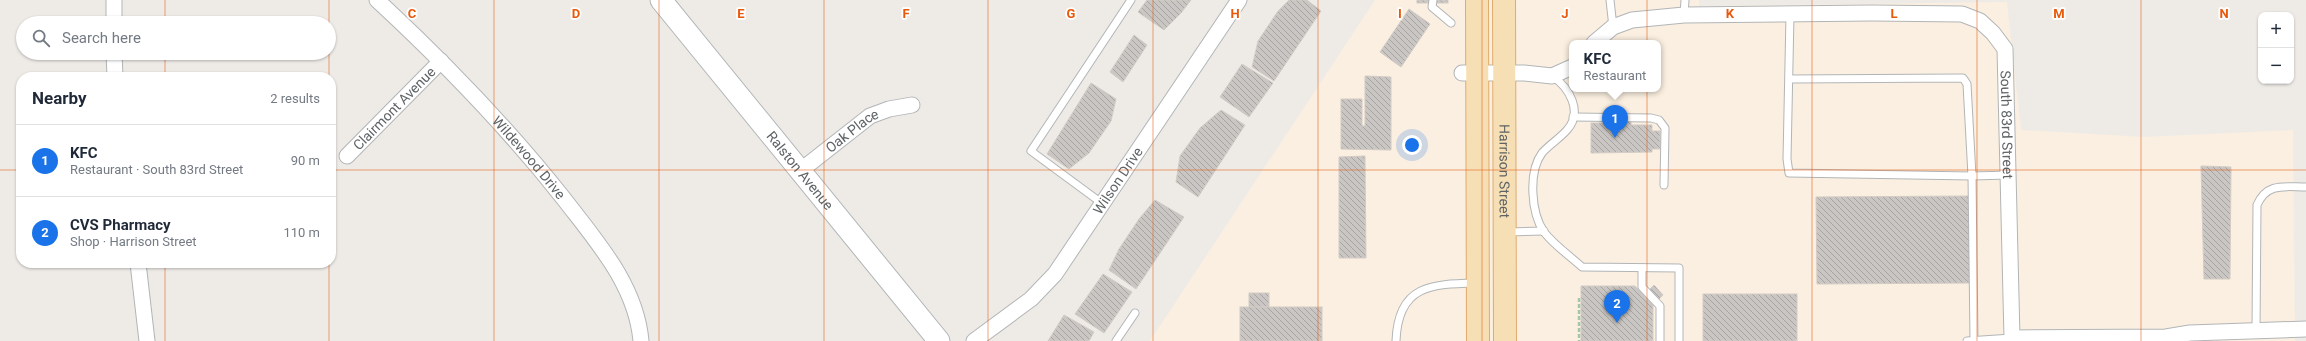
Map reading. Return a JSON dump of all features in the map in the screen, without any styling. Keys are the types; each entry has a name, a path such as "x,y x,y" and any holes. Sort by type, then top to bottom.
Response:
{"main road":[{"name":"Harrison Street","path":"1477,0 1469,73 1478,341"},
{"name":"Harrison Street","path":"1504,0 1505,341"}],"street":[{"path":"114,0 114,16"},
{"name":"Wildewood Drive","path":"377,0 441,61 491,112 593,237 619,274 630,297 641,341"},
{"name":"Ralston Avenue","path":"661,0 939,341"},
{"name":"Wilson Drive","path":"974,341 1031,299 1055,274 1239,0"},
{"name":"South 83rd Street","path":"1598,40 1613,27 1632,20 1684,15 1790,15 1872,6 1962,14 1980,21 1993,33 2005,49 2012,338"},
{"path":"114,60 115,72"},
{"name":"Clairmont Avenue","path":"347,156 441,61"},
{"path":"1469,73 1538,73 1552,76 1569,68"},
{"name":"Oak Place","path":"800,171 870,116 889,109 912,105"},
{"path":"139,268 147,341"},
{"path":"2012,338 2159,339 2190,332 2306,329"}],"lane":[{"path":"1103,204 1031,151 1062,102 1131,0"},
{"path":"1433,0 1432,7 1451,23"},
{"path":"1610,0 1613,27"},
{"path":"1684,15 1685,0"},
{"path":"1790,15 1787,159 1789,174 2009,175"},
{"path":"1552,76 1561,82 1571,96 1573,117 1567,130 1542,153 1534,172 1532,195 1544,231 1582,268 1680,268 1679,341"},
{"path":"1789,79 1963,78 1967,84 1972,176 1974,340"},
{"path":"1573,117 1651,118 1659,120 1665,128 1664,185"},
{"path":"2256,331 2257,205 2261,195 2272,187 2306,187"},
{"path":"1505,232 1544,231"},
{"path":"1642,268 1642,287 1660,306 1660,341"},
{"path":"1396,341 1396,327 1404,308 1418,293 1428,286 1442,283 1477,283"},
{"path":"1116,341 1135,312"},
{"path":"1967,341 2012,338"}],"path":[{"path":"1579,298 1579,341"}],"shaded area":[{"path":"1375,0 1699,0 1699,6 2007,2 2021,130 2145,137 2293,130 2295,341 1150,341"}],"building":[{"path":"1147,0 1191,0 1181,13 1164,30 1138,12"},
{"path":"1289,0 1307,0 1321,11 1274,81 1252,67 1258,41 1278,11"},
{"path":"1417,0 1448,0 1448,3 1417,3"},
{"path":"1409,9 1430,24 1401,67 1380,52"},
{"path":"1134,35 1147,45 1123,82 1110,72"},
{"path":"1242,64 1273,83 1249,117 1220,97"},
{"path":"1365,76 1391,77 1391,150 1341,149 1341,99 1362,99 1362,126 1365,126"},
{"path":"1091,83 1116,99 1111,121 1089,153 1069,169 1047,154"},
{"path":"1221,110 1245,125 1198,197 1176,182 1180,156 1200,128"},
{"path":"1608,121 1631,121 1631,125 1652,125 1652,131 1660,131 1660,149 1652,149 1652,152 1591,153 1591,123 1608,123"},
{"path":"1365,156 1366,258 1339,258 1339,157"},
{"path":"2201,166 2231,167 2230,279 2204,279"},
{"path":"1969,196 1970,283 1817,284 1816,197"},
{"path":"1155,200 1184,217 1136,289 1109,270 1119,249 1139,219"},
{"path":"1103,274 1132,292 1104,333 1075,314"},
{"path":"1654,285 1663,295 1653,305 1644,295"},
{"path":"1581,286 1635,286 1653,305 1653,341 1581,341"},
{"path":"1249,293 1269,293 1269,307 1249,307"},
{"path":"1703,294 1797,294 1797,341 1703,341"},
{"path":"1240,307 1322,307 1322,341 1240,341"},
{"path":"1064,315 1094,332 1089,341 1048,341"}],"place":[{"name":"KFC","path":"1615,138"},
{"name":"CVS Pharmacy","path":"1617,323"}]}
